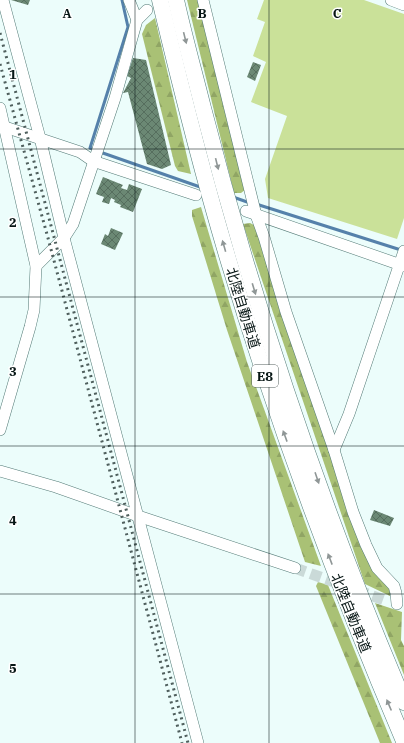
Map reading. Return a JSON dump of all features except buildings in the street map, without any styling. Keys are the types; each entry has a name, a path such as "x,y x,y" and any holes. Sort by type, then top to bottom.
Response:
{"highway":[{"name":"北陸自動車道","path":"160,0 185,104 228,261 281,425 343,595 404,741"},
{"name":"北陸自動車道","path":"176,0 221,178 270,341 325,503 404,702"}],"street":[{"path":"3,0 40,138 64,238 198,743"},
{"path":"129,0 137,20"},
{"path":"203,0 251,213 264,237 286,312 334,450 353,512 377,568 394,586 396,593 396,604"},
{"path":"391,0 404,5"},
{"path":"36,266 64,238 73,224 115,98 137,20 147,10"},
{"path":"0,108 36,266 34,310 0,430"},
{"path":"5,127 80,152 93,161 196,195"},
{"path":"251,213 402,265"},
{"path":"334,450 349,414 374,338 402,265 404,251"},
{"path":"0,471 56,487 295,568"}],"green space":[{"path":"187,0 198,0 245,190 241,193 234,193"},
{"path":"264,0 364,0 404,14 404,218 397,239 268,198 265,179 287,116 251,102 266,62 253,56 265,22 257,19"},
{"path":"155,18 191,174 178,171 175,166 142,34 146,25"},
{"path":"201,207 247,362 321,566 305,562 227,330 192,216 192,210"},
{"path":"250,223 256,226 329,448 387,584 390,596 365,584 243,224"},
{"path":"318,582 328,585 392,743 380,743 316,586"},
{"path":"375,603 402,612 401,640 404,646 404,675"}],"waterway":[{"path":"95,150 90,148 128,27 122,0"},
{"path":"100,152 203,188"},
{"path":"233,197 250,203"},
{"path":"256,204 401,250"}],"tunnel":[{"path":"295,568 387,601"}],"railway":[{"path":"0,33 188,743"},
{"path":"0,64 48,238 182,743"}]}
